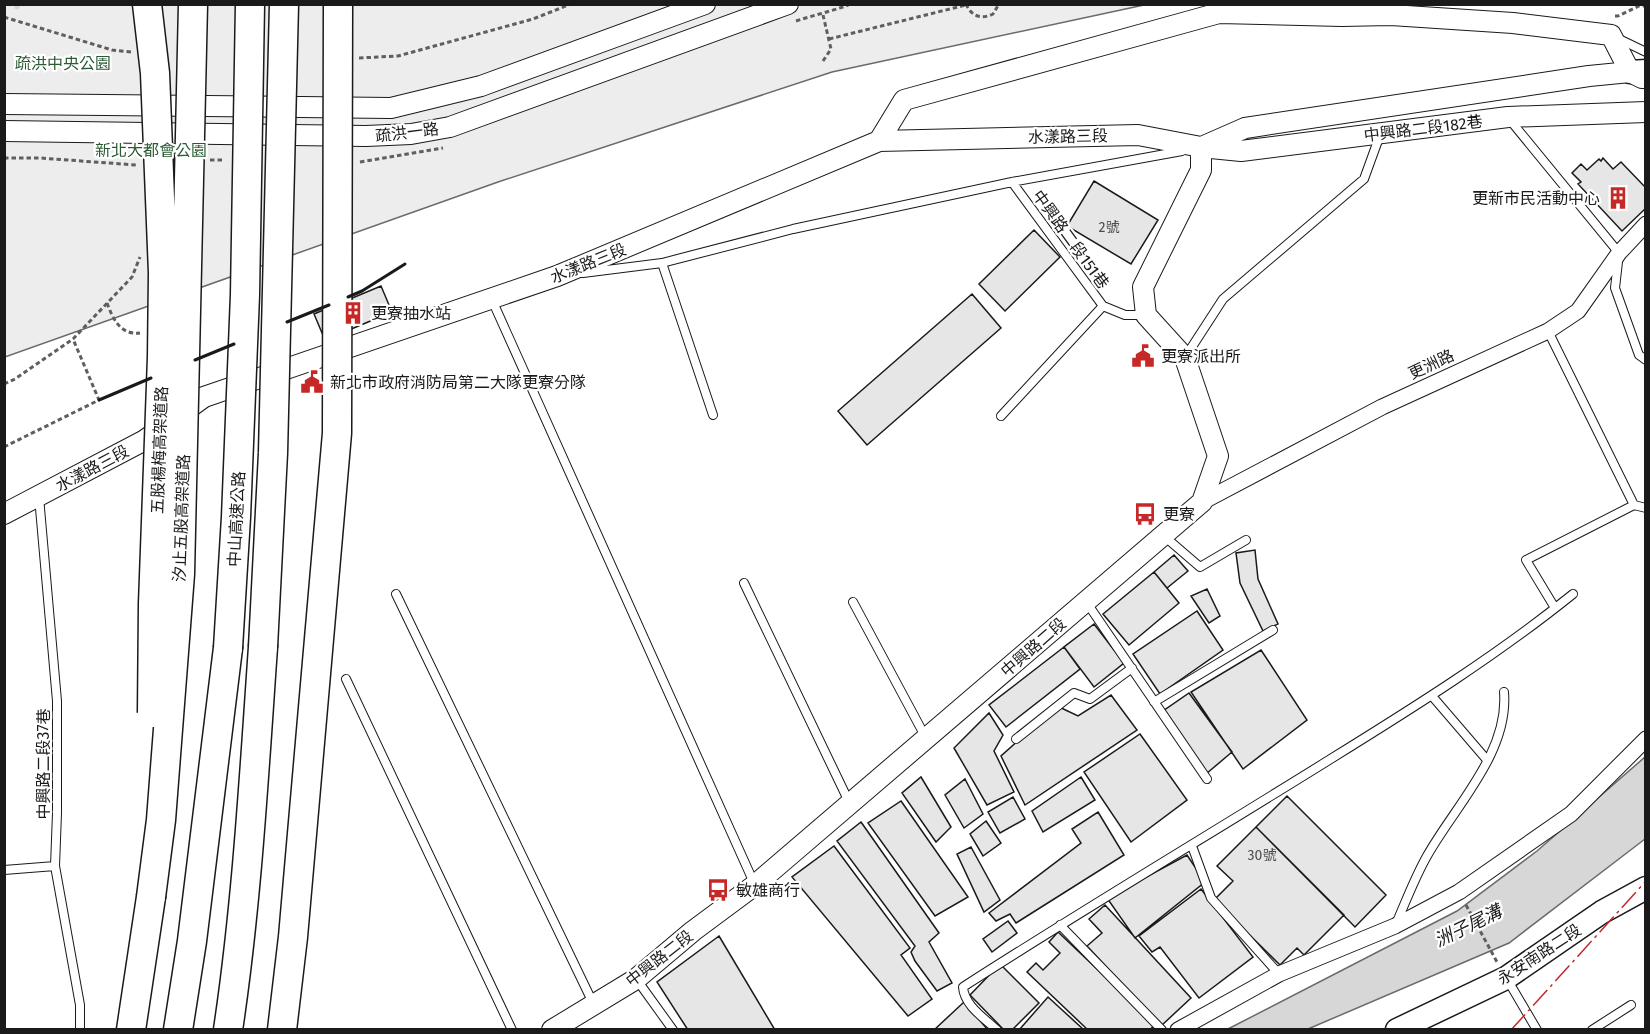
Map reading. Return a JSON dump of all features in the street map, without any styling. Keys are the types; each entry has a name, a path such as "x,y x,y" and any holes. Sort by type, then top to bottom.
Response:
{"highway":[{"name":"五股楊梅高架道路","path":"147,4 154,73 163,273 153,604 151,897"},
{"name":"汐止五股高架道路","path":"131,1029 161,820 180,574 193,4"},
{"name":"中山高速公路","path":"178,1029 192,941 228,648 237,506 245,296 250,4"},
{"name":"中山高速公路","path":"228,1029 240,936 263,647 273,453 284,4"},
{"path":"282,1029 337,433 338,4"}],"main road":[{"name":"永安南路二段","path":"1405,1028 1506,978 1602,912 1646,888"}],"street":[{"name":"疏洪一路","path":"4,104 391,108 481,86 705,4"},
{"name":"疏洪一路","path":"4,131 366,136 411,134 450,126 502,109 788,4"},
{"path":"1368,4 1390,15"},
{"path":"879,141 904,100 1223,9 1342,16 1390,15 1513,23 1611,35 1640,74"},
{"path":"1202,502 1218,456 1185,358 1146,315 1143,287 1201,170 1201,147 1245,128 1578,78 1640,74"},
{"name":"中興路二段182巷","path":"1201,147 1241,151 1508,117 1646,112"},
{"name":"水漾路三段","path":"4,514 144,440 204,397 557,276 879,141 1138,135 1201,147"},
{"name":"更洲路","path":"1202,502 1382,407 1548,332 1578,311 1618,253 1646,224"},
{"name":"中興路二段","path":"552,1029 636,979 693,931 755,885 1202,502"},
{"path":"1178,1029 1279,974 1395,926 1459,892 1571,814 1646,739"}],"lane":[{"path":"1611,35 1646,52"},
{"path":"1508,117 1618,253 1615,288 1639,355 1646,360"},
{"path":"1185,358 1223,299 1364,179 1380,134"},
{"path":"557,276 662,263 793,229 1012,182 1201,147"},
{"name":"中興路二段151巷","path":"1012,182 1103,306 1125,315 1146,315"},
{"path":"662,263 713,415"},
{"path":"492,299 755,885"},
{"path":"1000,416 1103,306"},
{"path":"1548,332 1634,505"},
{"name":"中興路二段37巷","path":"39,497 57,701 55,866 80,1005 80,1029"},
{"path":"1555,608 1526,560 1634,505 1646,508"},
{"path":"1163,535 1200,567 1246,540"},
{"path":"744,583 850,804"},
{"path":"396,594 594,1005"},
{"path":"997,1029 968,1002 963,995 963,987 1464,676 1573,594"},
{"path":"1086,601 1207,779"},
{"path":"853,602 926,739"},
{"path":"1154,702 1273,630"},
{"path":"1016,739 1074,693 1090,699 1132,669"},
{"path":"346,679 512,1029"},
{"path":"1395,926 1426,857 1499,737 1505,705 1504,692"},
{"path":"1432,696 1487,760"},
{"path":"1192,846 1211,898 1279,974"},
{"path":"4,870 55,866"},
{"path":"1060,925 1162,1029"},
{"path":"1506,978 1537,1029"},
{"path":"636,979 673,1029"},
{"path":"1592,1029 1630,1005"}],"path":[{"path":"829,39 966,5 974,15 980,17 993,14 999,4"},
{"path":"823,15 831,49 823,61"},
{"path":"4,384 73,339 132,277 140,255"},
{"path":"106,303 114,322 125,330 137,334 143,332"},
{"path":"4,447 99,400 73,339"},
{"path":"1459,892 1506,978"}],"shaded area":[{"name":"新北大都會公園","path":"5,5 1144,5 832,72 498,182 5,357"}],"water":[{"name":"洲子尾溝","path":"1645,757 1645,839 1509,943 1308,1029 1226,1030 1457,911 1537,851"}],"building":[{"name":"更新市民活動中心","path":"1603,158 1613,169 1621,162 1646,188 1646,208 1622,231 1578,184 1581,182 1572,173 1581,164 1587,170"},
{"path":"1094,181 1158,220 1131,264 1067,226"},
{"path":"1034,230 1060,257 1005,311 979,284"},
{"name":"更寮抽水站","path":"381,286 392,312 325,340 314,314"},
{"path":"972,294 1001,328 867,445 838,411"},
{"path":"1255,550 1258,579 1278,624 1263,631 1240,583 1236,553"},
{"path":"1174,555 1188,571 1167,588 1154,572"},
{"path":"1154,572 1179,603 1129,645 1103,614"},
{"path":"1207,589 1220,616 1209,623 1191,596"},
{"path":"1197,611 1223,650 1160,694 1133,654"},
{"path":"1094,624 1124,663 1094,687 1064,647"},
{"path":"1064,647 1080,669 1006,727 989,705"},
{"path":"1261,650 1307,720 1243,769 1191,692"},
{"path":"1189,693 1232,752 1206,774 1163,711"},
{"path":"1111,695 1137,730 1025,805 1001,756 1057,706 1078,716"},
{"path":"989,713 1003,735 994,751 1014,792 987,805 954,748"},
{"path":"1140,734 1187,800 1131,842 1084,772"},
{"path":"921,777 951,827 936,842 902,793"},
{"path":"1081,777 1095,800 1043,832 1032,811"},
{"path":"965,779 983,814 964,828 945,795"},
{"path":"1287,796 1386,895 1355,927 1256,827"},
{"path":"1013,797 1025,819 1000,833 988,812"},
{"path":"901,801 968,897 935,916 868,823"},
{"path":"1098,812 1124,855 1016,923 1010,914 996,921 989,913 1081,843 1072,829"},
{"path":"986,821 1001,843 983,856 970,834"},
{"path":"861,822 939,933 929,942 952,983 937,991 915,961 911,952 915,946 837,841"},
{"path":"1256,827 1344,915 1304,955 1297,948 1280,965 1214,900 1233,881 1217,866"},
{"path":"834,846 910,948 901,955 932,999 908,1016 792,877"},
{"path":"971,847 1000,900 984,912 957,854"},
{"path":"1187,855 1205,882 1135,938 1107,898"},
{"path":"1201,889 1253,957 1199,998 1160,947 1152,952 1139,936"},
{"path":"1105,905 1191,998 1161,1026 1087,946 1102,933 1089,919"},
{"path":"1008,921 1017,933 992,952 983,939"},
{"path":"1058,932 1155,1024 1150,1030 1088,1030 1027,972 1036,963 1043,970 1060,953 1049,942"},
{"path":"719,936 775,1030 688,1030 657,982"},
{"path":"1000,964 1039,1003 1012,1030 1004,1030 970,995"},
{"path":"1048,997 1084,1030 1019,1030"},
{"path":"964,1002 988,1030 934,1030"}],"wall":[{"path":"348,297 362,291 405,264"},
{"path":"287,322 329,305"},
{"path":"195,360 234,344"},
{"path":"99,400 151,378"}],"power":[{"path":"1511,1030 1646,881"}],"place":[{"name":"更新市民活動中心","path":"1618,198"},
{"name":"更寮抽水站","path":"353,313"},
{"name":"更寮派出所","path":"1143,356"},
{"name":"新北市政府消防局第二大隊更寮分隊","path":"312,382"},
{"name":"更寮","path":"1145,514"},
{"name":"敏雄商行","path":"718,890"}],"park label":[{"name":"疏洪中央公園","path":"63,63"}]}
